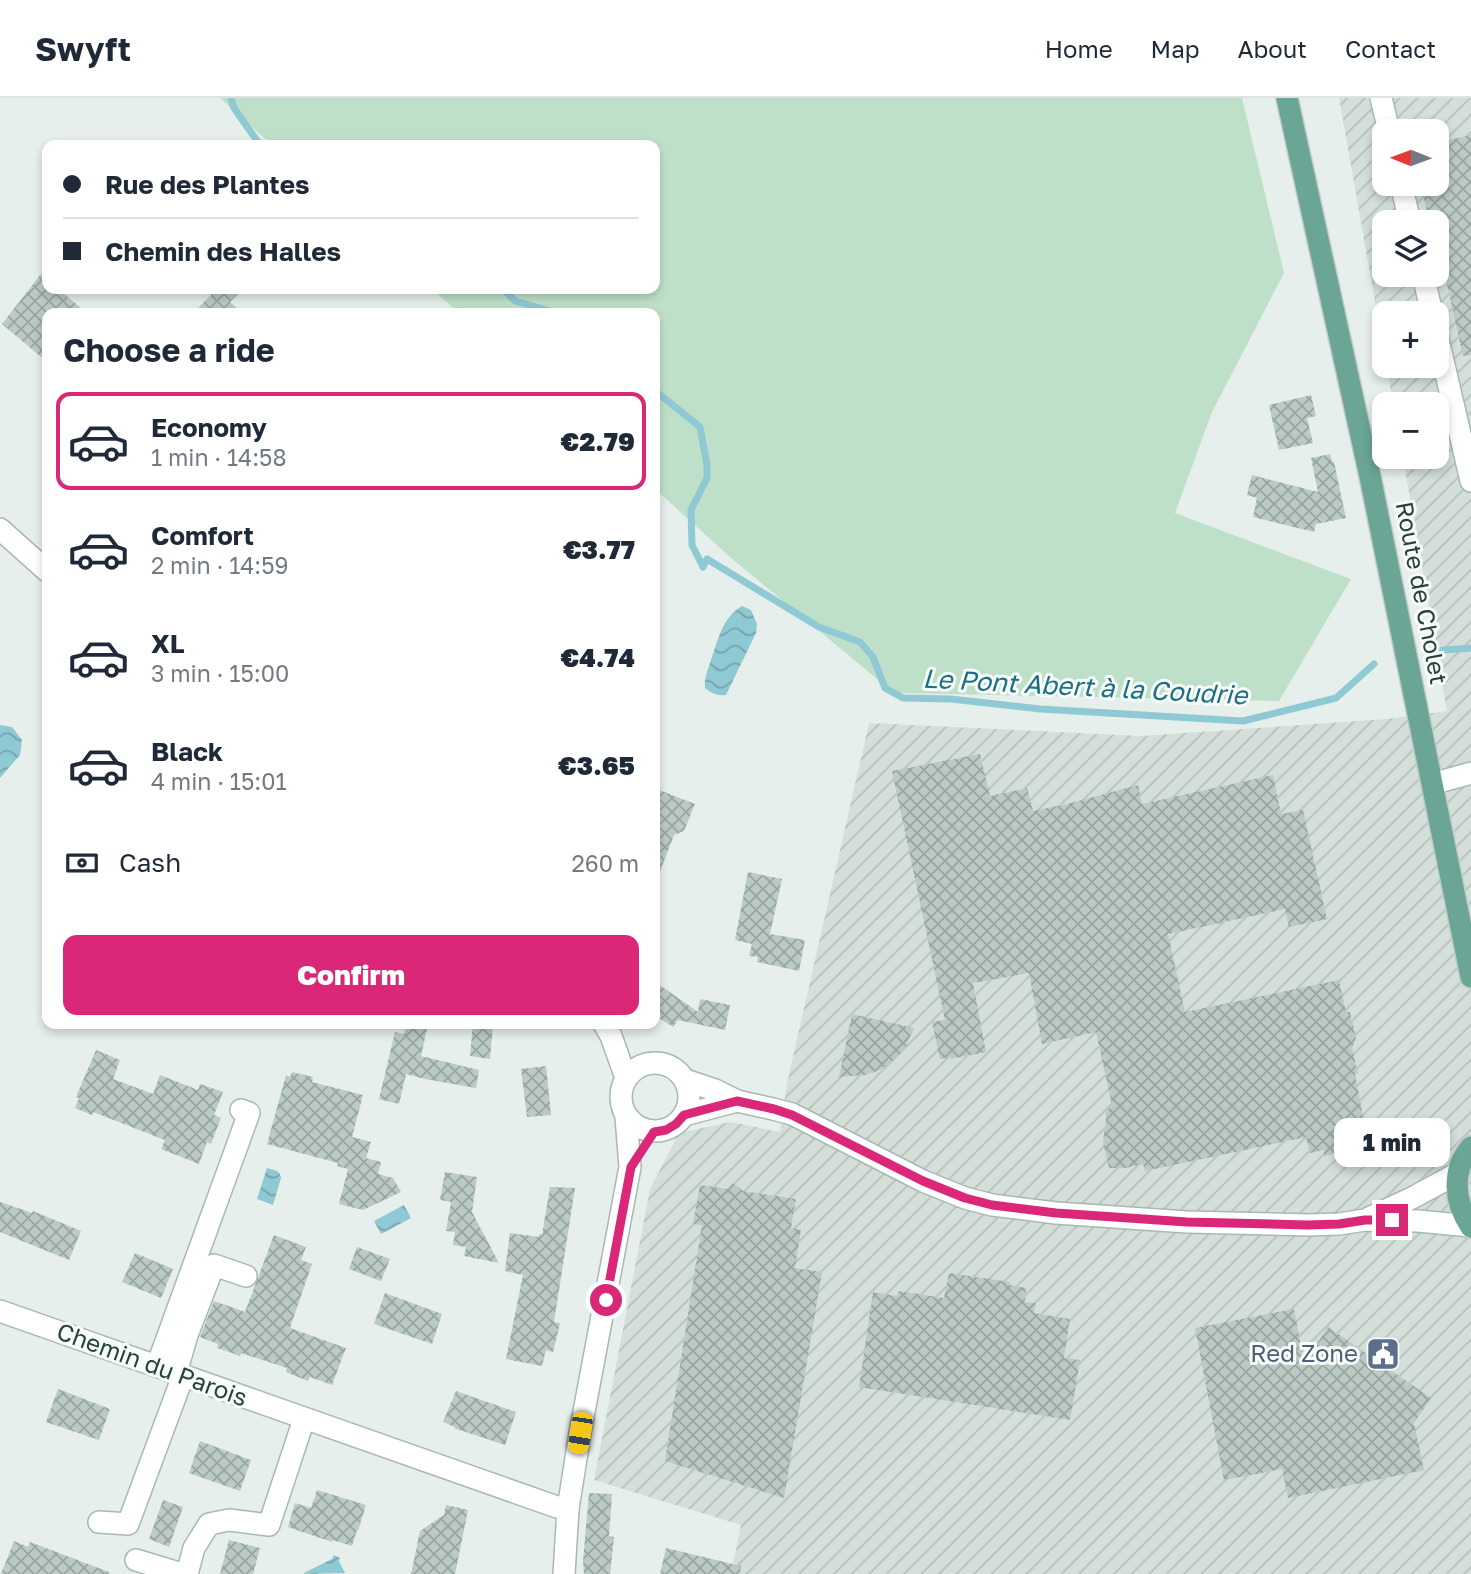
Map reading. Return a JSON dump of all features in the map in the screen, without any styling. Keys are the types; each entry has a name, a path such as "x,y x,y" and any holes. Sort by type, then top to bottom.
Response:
{"main road":[{"name":"Route de Cholet","path":"1287,98 1371,481 1471,977"},
{"path":"1470,1226 1461,1210 1456,1191 1458,1173 1471,1147"}],"street":[{"path":"1381,98 1386,119"},
{"path":"1447,378 1471,481"},
{"path":"0,529 42,566"},
{"path":"1432,784 1471,774"},
{"path":"607,1030 650,1063"},
{"path":"607,1030 626,1078"},
{"path":"564,1574 568,1509 580,1433 631,1167 621,1091 626,1078 636,1068 650,1063 663,1063 676,1069 685,1080 689,1091 689,1104 676,1124 666,1130 654,1132 639,1128 626,1117"},
{"path":"685,1080 737,1101 792,1115 923,1181 965,1198 992,1205 1056,1213 1187,1222 1308,1225 1365,1220 1470,1226"},
{"path":"684,1115 737,1101"},
{"path":"99,1522 128,1524 249,1113 241,1110"},
{"path":"631,1167 654,1132"},
{"path":"1365,1220 1458,1173"},
{"path":"172,1372 214,1265 246,1276"},
{"name":"Chemin du Parois","path":"0,1311 568,1509"},
{"path":"136,1560 184,1574 194,1548 209,1524 229,1520 269,1525 304,1419"}],"shaded area":[{"path":"1339,98 1471,98 1471,1574 731,1574 741,1525 594,1480 650,1189 679,1133 730,1122 780,1132 787,1083 869,723 1141,736 1387,719 1447,711 1405,469 1449,469 1449,392 1391,392 1389,378 1449,378 1449,301 1375,301 1372,287 1449,287 1449,210 1372,210 1372,284"}],"green space":[{"path":"220,98 1242,98 1284,273 1212,412 1175,513 1351,579 1279,701 894,693 730,557 660,494 660,308 453,308 438,294 660,294 660,140 266,140"}],"water":[{"path":"742,606 751,610 757,624 756,633 726,695 717,695 705,688 706,674 725,623"},
{"path":"0,725 12,727 22,740 20,755 0,778"},
{"path":"267,1168 278,1172 281,1178 273,1205 257,1199"},
{"path":"404,1205 411,1218 381,1234 374,1221"},
{"path":"334,1555 340,1558 345,1573 304,1574 332,1559"}],"building":[{"path":"1471,135 1471,355 1463,356 1448,287 1449,210 1426,210 1424,196 1449,196 1449,140"},
{"path":"41,274 42,294 64,294 81,308 42,308 42,358 2,324"},
{"path":"212,294 238,294 230,302 237,308 198,308"},
{"path":"1311,395 1316,416 1307,418 1313,443 1279,450 1269,405"},
{"path":"1330,454 1346,518 1316,524 1314,532 1253,517 1257,498 1247,495 1252,475 1318,492 1311,458"},
{"path":"980,754 990,796 1027,788 1033,811 1138,785 1142,804 1273,775 1281,814 1303,810 1327,919 1289,927 1285,909 1168,934 1185,1012 1339,980 1346,1012 1350,1012 1356,1038 1352,1048 1358,1074 1355,1074 1370,1137 1364,1147 1324,1156 1324,1150 1310,1153 1306,1137 1145,1171 1143,1164 1109,1168 1103,1142 1106,1111 1112,1105 1096,1032 1042,1044 1029,973 973,983 986,1052 940,1059 932,1022 945,1020 892,771"},
{"path":"660,790 695,804 684,831 674,835 660,872"},
{"path":"748,872 782,879 770,934 805,940 799,971 757,962 758,957 749,956 752,944 735,940"},
{"path":"660,985 698,1012 700,999 730,1005 725,1030 678,1020 673,1027 660,1019"},
{"path":"852,1014 914,1028 905,1048 880,1070 865,1075 839,1077"},
{"path":"406,1029 427,1029 421,1056 479,1070 476,1088 406,1074 399,1104 379,1099 395,1032 404,1034"},
{"path":"473,1029 493,1029 490,1059 470,1056"},
{"path":"96,1050 120,1060 113,1079 153,1094 160,1075 198,1090 200,1084 223,1092 214,1115 221,1118 211,1144 207,1142 199,1164 161,1149 165,1140 93,1112 92,1115 75,1108 79,1098 76,1097"},
{"path":"546,1066 551,1115 527,1117 521,1069"},
{"path":"292,1072 313,1077 312,1082 363,1095 352,1137 371,1142 366,1158 381,1162 378,1174 393,1178 401,1192 363,1210 339,1204 348,1169 337,1166 338,1163 267,1144 286,1075 290,1077"},
{"path":"445,1172 477,1177 472,1212 499,1263 464,1256 466,1247 453,1245 455,1232 446,1231 451,1202 440,1200"},
{"path":"733,1183 743,1191 796,1199 791,1228 801,1230 795,1268 822,1272 784,1498 665,1461 702,1225 693,1224 700,1185 728,1189"},
{"path":"550,1187 575,1188 554,1322 560,1323 553,1352 546,1350 542,1366 506,1359 523,1275 505,1271 510,1233 539,1237 539,1234 542,1235"},
{"path":"0,1202 32,1213 33,1211 81,1231 69,1260 0,1232"},
{"path":"274,1235 306,1247 301,1260 312,1264 290,1328 346,1348 332,1385 310,1377 308,1381 286,1372 287,1368 217,1348 218,1344 200,1337 214,1301 245,1312"},
{"path":"357,1247 390,1259 381,1281 349,1269"},
{"path":"135,1253 173,1269 161,1298 122,1282"},
{"path":"949,1273 1010,1282 1010,1285 1026,1288 1025,1302 1036,1303 1034,1313 1070,1319 1064,1358 1080,1360 1070,1420 859,1387 873,1292 897,1296 898,1291 944,1298"},
{"path":"385,1293 442,1314 432,1344 374,1324"},
{"path":"1294,1309 1304,1363 1328,1327 1431,1398 1414,1423 1424,1470 1288,1498 1282,1469 1224,1480 1195,1328"},
{"path":"58,1389 110,1409 99,1440 46,1422"},
{"path":"456,1391 516,1412 505,1445 443,1422"},
{"path":"200,1441 251,1460 240,1491 189,1473"},
{"path":"317,1490 366,1505 352,1546 288,1527 295,1503 311,1508"},
{"path":"589,1493 612,1494 609,1536 614,1537 610,1574 584,1574"},
{"path":"163,1500 183,1507 169,1547 149,1539"},
{"path":"446,1505 468,1510 455,1574 411,1574 420,1531 444,1515"},
{"path":"229,1540 260,1548 253,1574 220,1574"},
{"path":"14,1541 28,1547 30,1542 109,1574 1,1574"},
{"path":"666,1548 741,1566 740,1574 660,1574"}],"waterway":[{"name":"Le Pont Abert à la Coudrie","path":"231,98 234,108 256,140"},
{"name":"Le Pont Abert à la Coudrie","path":"508,294 515,301 540,308"},
{"name":"Le Pont Abert à la Coudrie","path":"660,395 700,427 707,478 691,510 692,545 703,567 707,559 819,627 860,642 873,657 885,688 903,698 951,699 1040,709 1243,721 1336,698 1374,664"},
{"name":"Le Pont Abert à la Coudrie","path":"1431,651 1471,648"}],"place":[{"name":"Red Zone","path":"1383,1354"}],"route":[{"path":"606,1300 631,1167 654,1132 666,1130 684,1115 737,1101 792,1115 923,1181 965,1198 992,1205 1056,1213 1261,1225 1392,1220"}]}
